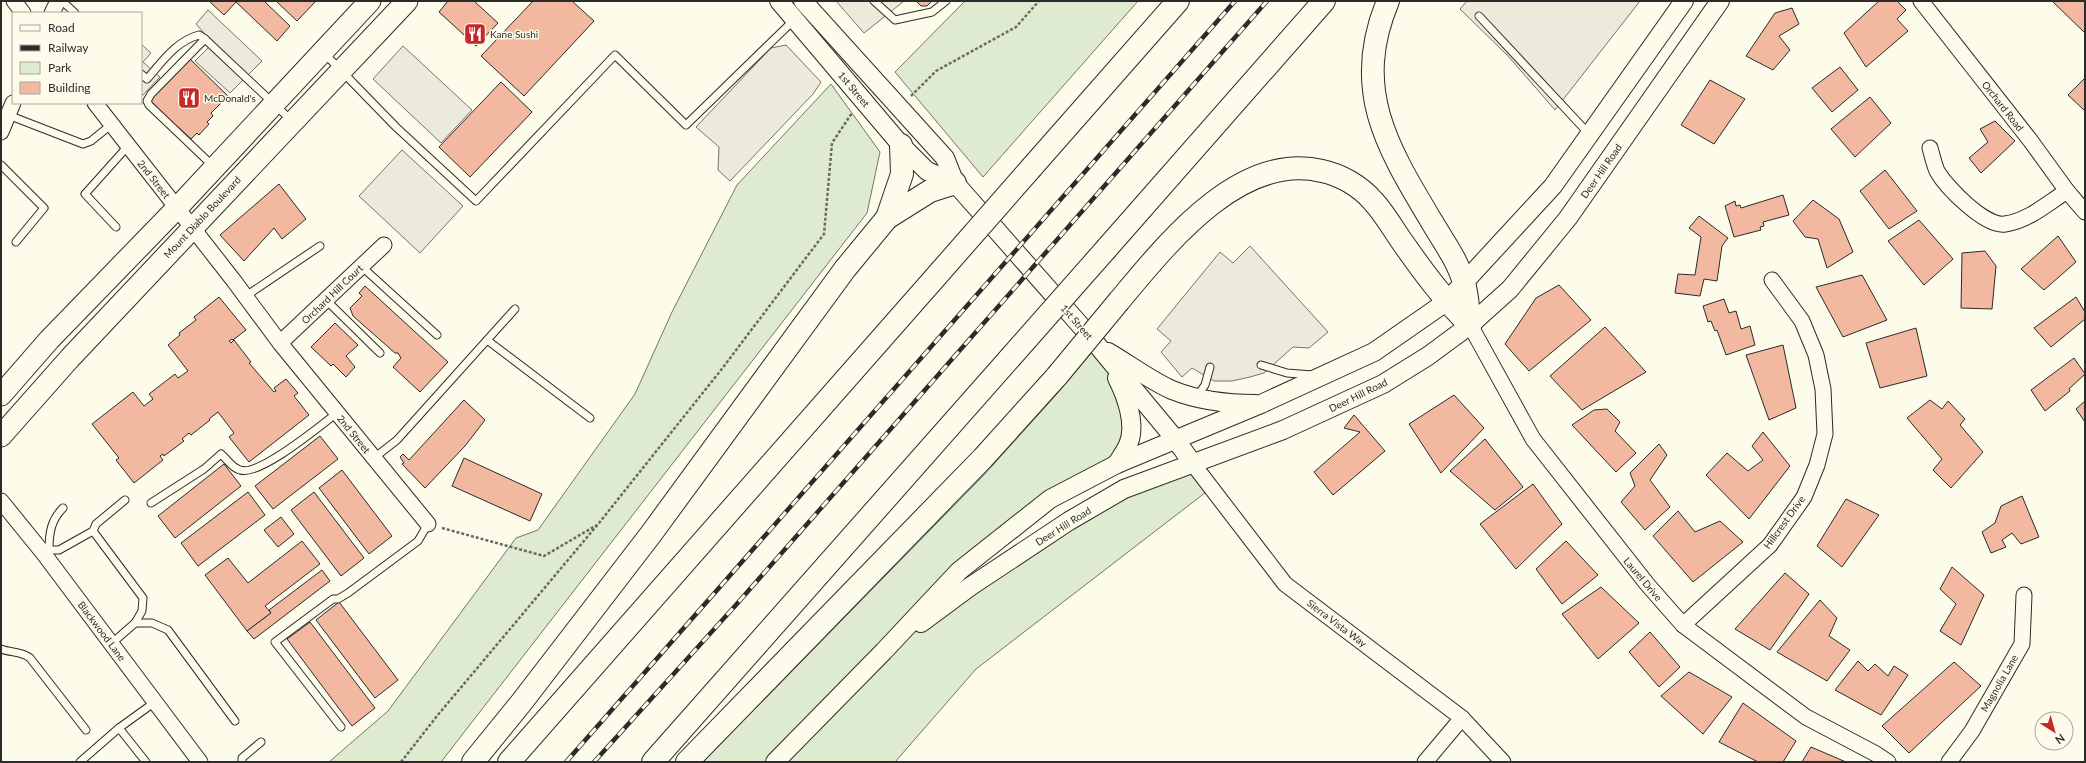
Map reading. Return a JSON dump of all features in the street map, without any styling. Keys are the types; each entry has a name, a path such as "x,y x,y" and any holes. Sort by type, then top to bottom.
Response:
{"highway":[{"path":"509,762 1178,1"},
{"path":"654,762 1324,1"},
{"path":"1388,1 1380,23 1374,52 1373,82 1377,112 1394,157 1454,258 1464,284 1470,325"},
{"path":"887,218 902,174 901,145"},
{"path":"687,762 967,475 1057,376 1119,301 1176,238 1225,193 1243,182 1262,174 1282,169 1300,168 1317,170 1335,175 1352,183 1380,208 1446,302 1470,325"},
{"path":"473,762 521,703 651,534 836,282 887,218 930,191 955,184"}],"main road":[{"path":"1,395 49,340 177,208 370,1"},
{"name":"Mount Diablo Boulevard","path":"1,436 70,358 407,1"}],"street":[{"path":"14,1 23,12"},
{"path":"52,12 58,1"},
{"name":"1st Street","path":"803,1 945,158 955,184 1103,352 1176,440 1193,464"},
{"name":"Deer Hill Road","path":"775,762 884,652 959,571 1050,499 1117,464 1261,404 1374,352 1446,302 1553,186 1591,135 1684,1"},
{"name":"Deer Hill Road","path":"884,652 971,586 1069,521 1124,489 1283,430 1383,384 1428,356 1470,325 1510,289 1568,218 1720,1"},
{"name":"Orchard Road","path":"1921,1 2030,140 2067,191 2085,212"},
{"name":"1st Street","path":"785,7 901,145 927,171 955,184"},
{"name":"2nd Street","path":"96,104 246,296 280,343 428,524"},
{"path":"1,132 11,109"},
{"path":"1930,148 1938,172 1960,199 1981,217 2004,224 2026,217 2067,191"},
{"name":"Orchard Hill Court","path":"280,343 384,245"},
{"name":"Hillcrest Drive","path":"1683,625 1770,545 1804,497 1817,465 1825,434 1823,389 1816,354 1802,321 1772,280"},
{"name":"Laurel Drive","path":"1470,325 1533,439 1647,584 1683,625 1806,717 1876,754 1888,762"},
{"path":"1103,352 1171,390 1240,404 1261,404"},
{"path":"1103,352 1125,393 1131,423 1129,444 1117,464"},
{"name":"Sierra Vista Way","path":"1193,464 1285,584 1462,718 1503,762"},
{"name":"Blackwood Lane","path":"1,501 47,552 111,644 200,762"},
{"name":"Magnolia Lane","path":"1949,762 1972,731 2022,644 2024,595"},
{"path":"1425,762 1462,718"}],"lane":[{"path":"62,1 74,12"},
{"path":"874,1 895,20 932,12 946,1"},
{"path":"323,52 396,127 476,201 615,55 686,125 785,7"},
{"path":"1479,16 1591,135"},
{"path":"142,75 147,79 176,47 188,38 199,35 205,38 274,105 293,121"},
{"path":"205,38 151,94 148,101 149,105 215,167"},
{"path":"11,109 83,144 91,141 112,124"},
{"path":"116,227 85,194 128,146"},
{"path":"1,165 44,208 16,242"},
{"path":"246,296 320,246"},
{"path":"361,266 437,335"},
{"path":"326,300 380,353"},
{"path":"374,458 397,440 515,309"},
{"path":"487,340 590,418"},
{"path":"1261,365 1287,373 1325,375"},
{"path":"1197,396 1205,385 1210,367"},
{"path":"151,503 204,469 221,454 234,467 241,471 257,468 281,455 337,413"},
{"path":"63,508 55,516 49,533 47,552 59,550 92,531 96,524 125,500"},
{"path":"341,727 275,642 333,599 338,599 348,593 418,541 428,524"},
{"path":"92,531 144,598 142,611 135,623 111,644"},
{"path":"135,623 152,623 168,630 235,721"},
{"path":"1,649 10,652 24,653 30,658 86,730"},
{"path":"80,762 119,728 155,702"},
{"path":"119,728 146,762"},
{"path":"242,762 242,758 261,742"}],"path":[{"path":"900,107 936,71 1016,27 1039,1"},
{"path":"401,762 437,716 599,523 721,370 824,234 832,143 862,98"},
{"path":"428,524 544,556 599,523"}],"green space":[{"path":"965,1 1138,1 983,177 895,72"},
{"path":"831,84 880,152 867,213 441,762 329,762 388,711 516,538 538,530 635,394 672,312 737,185"},
{"path":"1097,346 1131,423 1117,464 1050,499 886,649 1054,531 1193,464 1210,489 976,669 895,762 703,762 983,476 1056,395"}],"shaded area":[{"path":"836,1 904,1 864,33"},
{"path":"1467,1 1640,1 1555,110 1508,56 1460,9"},
{"path":"208,10 262,61 230,93 195,61 213,43 196,24"},
{"path":"142,45 151,53 143,62 160,77 142,96"},
{"path":"786,45 821,82 813,94 730,181 718,170 719,147 696,127 771,48"},
{"path":"403,46 472,110 441,143 373,79"},
{"path":"402,150 463,206 420,253 359,196"},
{"path":"1250,246 1328,332 1309,348 1293,347 1264,373 1232,381 1214,381 1192,368 1182,377 1161,352 1171,341 1157,329 1220,252 1233,263"}],"building":[{"path":"209,1 264,1 290,26 277,41 236,2 224,15"},
{"path":"276,1 316,1 297,21"},
{"name":"Kane Sushi","path":"448,1 474,1 498,23 476,46 439,12"},
{"path":"533,1 572,1 594,21 524,96 481,56"},
{"path":"916,1 932,1 927,6 921,6"},
{"path":"1879,1 1897,1 1906,10 1897,19 1908,31 1866,67 1844,33"},
{"path":"2052,1 2085,1 2085,33"},
{"path":"1792,8 1799,24 1779,36 1790,50 1773,70 1746,56 1775,13"},
{"name":"McDonald's","path":"190,59 228,96 211,113 213,116 207,122 209,124 199,135 197,133 191,139 177,126 176,128 155,108 156,106 150,100"},
{"path":"1840,67 1858,90 1832,112 1812,88"},
{"path":"2084,79 2085,80 2085,111 2068,95"},
{"path":"1710,80 1745,99 1714,144 1681,125"},
{"path":"501,82 532,112 470,177 439,147"},
{"path":"1870,97 1891,123 1855,157 1831,129"},
{"path":"1995,121 2015,141 1981,173 1969,158 1988,142 1980,129"},
{"path":"1885,170 1917,211 1889,229 1860,191"},
{"path":"279,184 306,219 282,239 274,228 244,261 220,235"},
{"path":"1783,195 1789,215 1763,222 1764,226 1760,227 1761,230 1734,237 1725,206 1735,201 1736,206 1740,205 1741,208"},
{"path":"1813,200 1839,219 1853,252 1827,268 1818,239 1805,237 1793,221"},
{"path":"1699,216 1728,238 1722,246 1717,281 1704,279 1700,296 1675,293 1678,274 1695,275 1701,237 1689,228"},
{"path":"1919,220 1953,259 1924,285 1888,241"},
{"path":"2058,236 2076,262 2044,290 2021,269"},
{"path":"1985,251 1996,266 1992,309 1961,308 1962,253"},
{"path":"1862,275 1887,320 1843,337 1816,287"},
{"path":"1559,285 1591,320 1529,371 1505,344 1536,298"},
{"path":"365,286 448,362 420,392 393,367 401,358 398,353 395,353 353,316 350,308 362,296 359,293"},
{"path":"219,297 246,330 233,340 232,339 229,341 231,343 234,340 251,362 249,363 274,392 276,391 274,388 286,379 298,393 294,396 309,415 249,462 229,437 234,433 218,412 191,435 189,433 182,439 184,441 164,456 163,454 160,456 163,460 134,483 116,460 119,458 92,424 133,392 144,406 153,399 149,394 175,374 178,378 188,371 168,345 180,335 179,333 196,320 194,317"},
{"path":"2076,297 2085,312 2085,319 2051,347 2034,328"},
{"path":"1724,299 1729,313 1736,311 1741,329 1750,326 1755,345 1726,355 1717,330 1715,331 1711,321 1708,322 1703,306"},
{"path":"335,323 358,345 346,356 355,367 346,377 333,364 331,366 311,347"},
{"path":"1605,327 1646,372 1582,410 1550,376"},
{"path":"1916,328 1927,376 1880,388 1866,343"},
{"path":"1783,345 1796,408 1769,420 1746,355"},
{"path":"2074,358 2085,374 2069,389 2070,391 2045,411 2031,390"},
{"path":"1454,395 1484,428 1441,473 1409,424"},
{"path":"464,400 485,420 465,446 425,488 402,464 404,463 400,457 403,454 409,460"},
{"path":"1930,400 1942,409 1948,401 1965,419 1960,425 1983,452 1951,488 1933,470 1942,459 1907,418"},
{"path":"2085,401 2085,422 2076,409"},
{"path":"1607,409 1620,422 1615,431 1636,453 1616,472 1572,425 1594,410"},
{"path":"1354,415 1385,451 1333,495 1314,472 1360,432 1344,428"},
{"path":"1763,432 1790,466 1749,519 1706,475 1727,453 1748,471 1763,460 1752,446"},
{"path":"320,436 338,459 273,509 255,486"},
{"path":"1485,439 1523,487 1495,510 1450,471"},
{"path":"1659,444 1667,455 1650,480 1670,507 1645,530 1621,502 1635,486 1630,473"},
{"path":"464,458 542,494 530,521 452,486"},
{"path":"224,464 241,486 175,538 158,516"},
{"path":"342,470 392,536 369,554 319,488"},
{"path":"1533,484 1562,524 1516,569 1480,524"},
{"path":"248,492 265,515 198,566 181,543"},
{"path":"314,492 364,558 341,576 291,510"},
{"path":"2022,496 2039,537 2021,544 2012,533 2002,540 2006,547 1991,553 1982,532 1995,523 2001,506"},
{"path":"1846,499 1879,515 1842,567 1817,546"},
{"path":"1678,511 1695,532 1720,521 1743,542 1693,582 1653,536"},
{"path":"281,517 294,534 278,547 264,530"},
{"path":"302,541 320,564 265,606 271,613 247,631 205,575 228,558 248,583"},
{"path":"1566,541 1598,575 1562,604 1536,569"},
{"path":"1952,567 1984,595 1961,645 1940,631 1956,604 1940,589"},
{"path":"322,570 330,581 254,639 247,631 271,613 269,610"},
{"path":"1785,573 1809,594 1770,650 1735,629"},
{"path":"1601,587 1639,623 1598,659 1562,614"},
{"path":"1820,600 1837,618 1829,636 1850,650 1827,681 1777,652"},
{"path":"339,602 398,680 375,698 316,620"},
{"path":"310,622 375,708 352,726 287,639"},
{"path":"1650,632 1680,667 1659,687 1629,652"},
{"path":"1858,661 1868,671 1875,664 1888,676 1894,666 1908,675 1881,715 1835,690"},
{"path":"1954,662 1981,686 1909,753 1882,726"},
{"path":"1689,672 1732,697 1703,734 1661,696"},
{"path":"1743,703 1796,741 1783,762 1758,762 1719,742"},
{"path":"1811,747 1846,762 1802,762"}],"railway":[{"path":"566,762 1235,1"},
{"path":"594,762 735,606 1267,1"}],"place":[{"name":"Kane Sushi","path":"475,34"},
{"name":"McDonald's","path":"189,98"}]}
